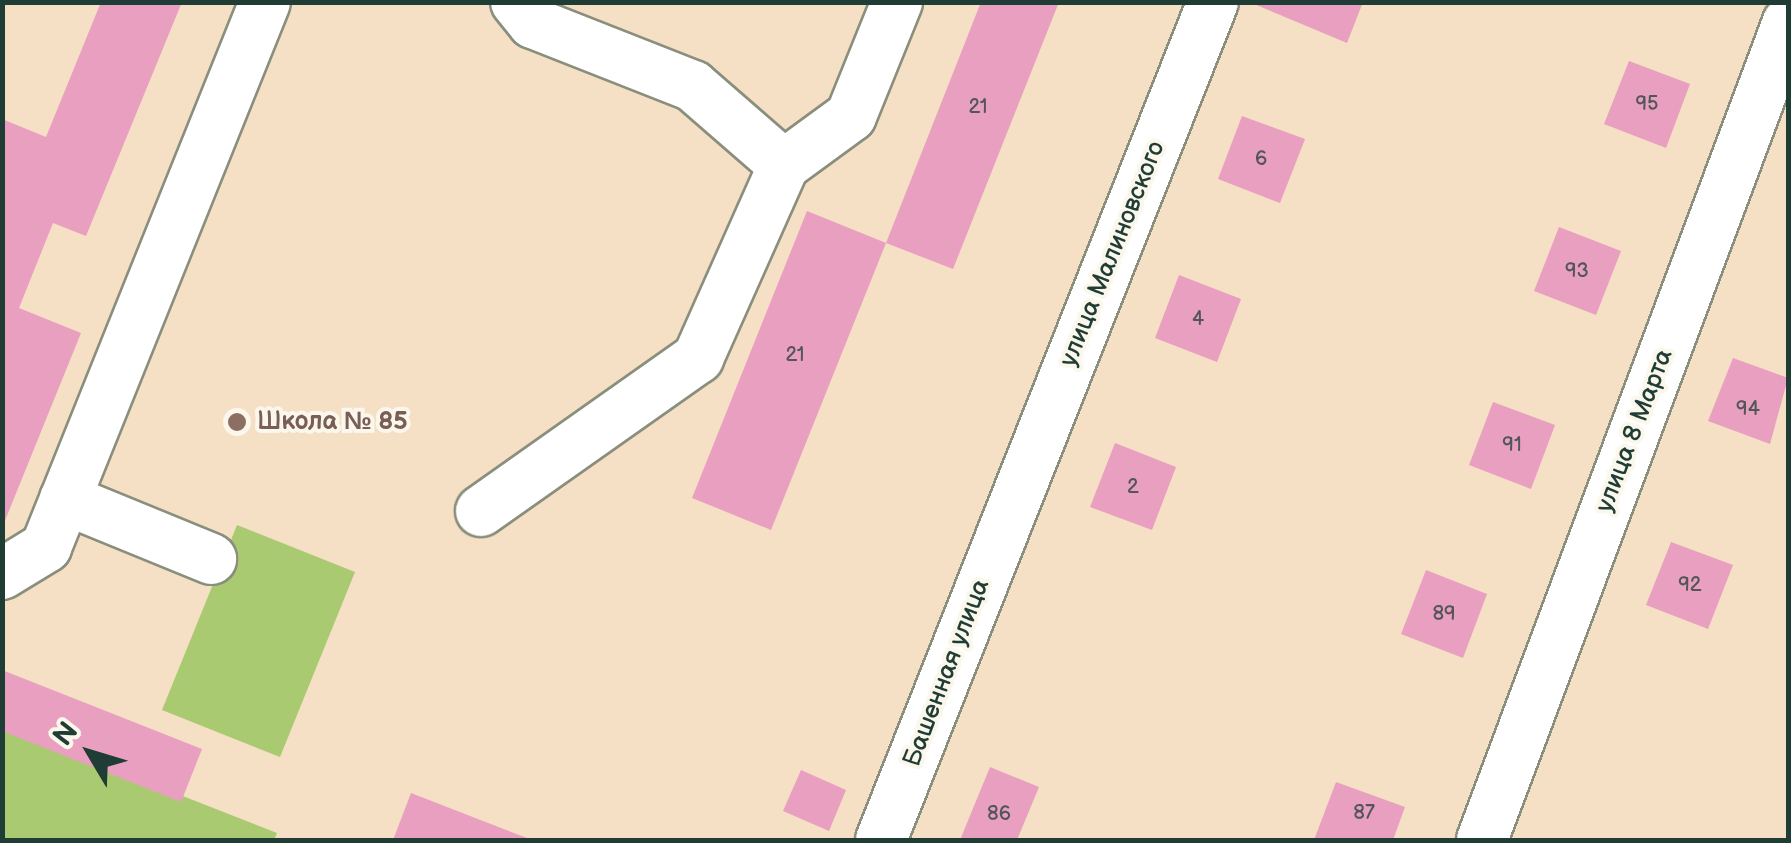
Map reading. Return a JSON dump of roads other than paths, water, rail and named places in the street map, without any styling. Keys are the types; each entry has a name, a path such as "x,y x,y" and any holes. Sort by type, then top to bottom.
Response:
{"street":[{"path":"2,574 46,548 265,2"},
{"path":"516,2 533,22 692,86 784,165"},
{"path":"482,512 698,358 784,165 851,116 897,2"},
{"name":"улица Малиновского","path":"1013,506 1212,2"},
{"name":"улица 8 Марта","path":"1482,840 1788,22"},
{"path":"65,499 212,559"},
{"name":"Башенная улица","path":"881,840 1013,506"}],"place":[{"name":"Школа № 85","path":"237,422"}]}
